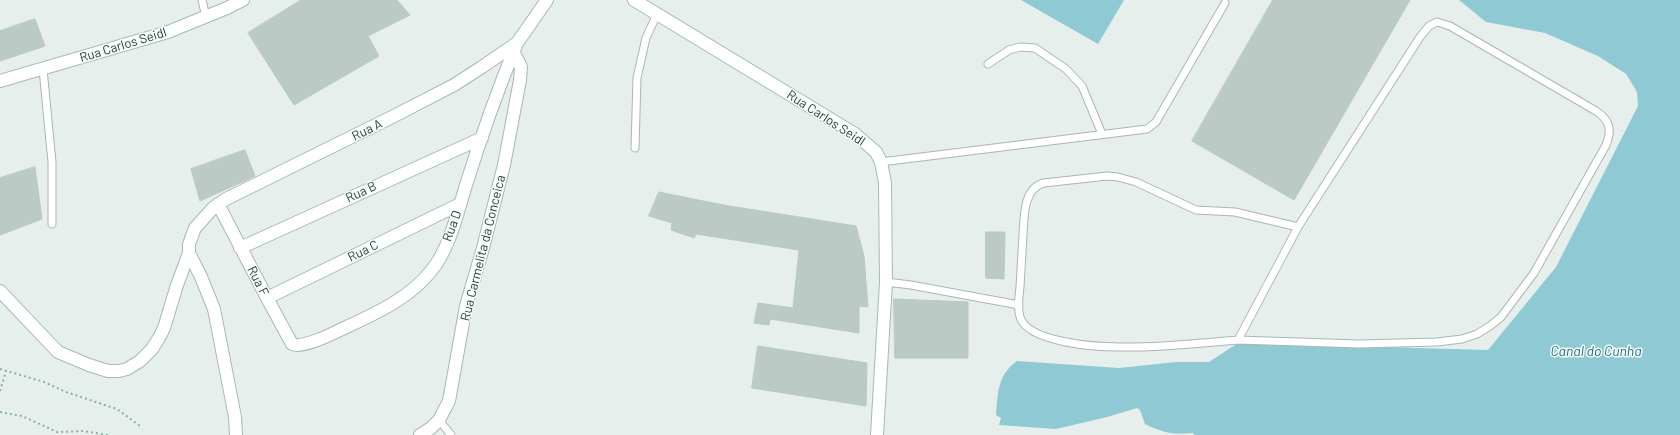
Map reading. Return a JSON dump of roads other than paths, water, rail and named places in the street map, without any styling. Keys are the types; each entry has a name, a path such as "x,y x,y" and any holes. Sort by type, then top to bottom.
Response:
{"street":[{"name":"Rua Carlos Seidl","path":"0,81 168,32 243,0"},
{"name":"Rua A","path":"0,291 58,352 108,371 127,369 140,361 152,349 159,338 164,328 177,285 189,253 189,244 195,228 212,208 448,88 515,47 547,0"},
{"name":"Rua Carlos Seidl","path":"634,0 855,134 876,152 881,162 885,183 886,282 877,435"},
{"name":"Rua D","path":"306,344 362,320 399,300 430,273 441,256 460,204 494,99 515,47"},
{"name":"Rua Carmelita da Conceica","path":"420,435 431,428 439,420 449,401 466,306 483,248 504,165 520,80 521,67 515,47"},
{"name":"Rua B","path":"240,248 482,138"},
{"name":"Rua F","path":"218,204 266,298 292,344 295,346 306,344"},
{"name":"Rua C","path":"266,298 460,204"},
{"path":"189,253 214,309 235,418 236,435"}],"lane":[{"path":"202,0 206,17"},
{"path":"881,162 1147,129 1156,122 1225,3"},
{"path":"636,148 637,78 646,38 658,14"},
{"path":"1238,340 1298,227 1420,37 1429,26 1437,22 1450,26 1602,114 1610,126 1610,135 1606,145 1534,273 1501,317 1477,334 1462,339 1438,342 1360,344 1238,340 1120,348 1084,345 1055,340 1031,330 1022,321 1019,305 1024,217 1030,193 1041,184 1118,176 1136,182 1196,210 1235,212 1298,227"},
{"path":"988,64 1008,50 1020,47 1035,48 1066,69 1082,86 1102,134"},
{"path":"43,69 52,162 52,224"},
{"path":"886,282 911,285 1019,305"},
{"path":"439,420 451,435"}],"water":[{"path":"1021,0 1124,0 1098,44"},
{"name":"Canal do Cunha","path":"1459,0 1680,0 1680,435 1194,435 1193,433 1169,433 1145,424 1140,410 1137,408 1056,429 999,425 1001,418 996,415 998,392 1006,372 1010,366 1017,361 1119,368 1176,362 1209,362 1238,343 1488,350 1556,267 1638,106 1637,92 1626,74 1598,56 1545,33 1486,22"}]}
